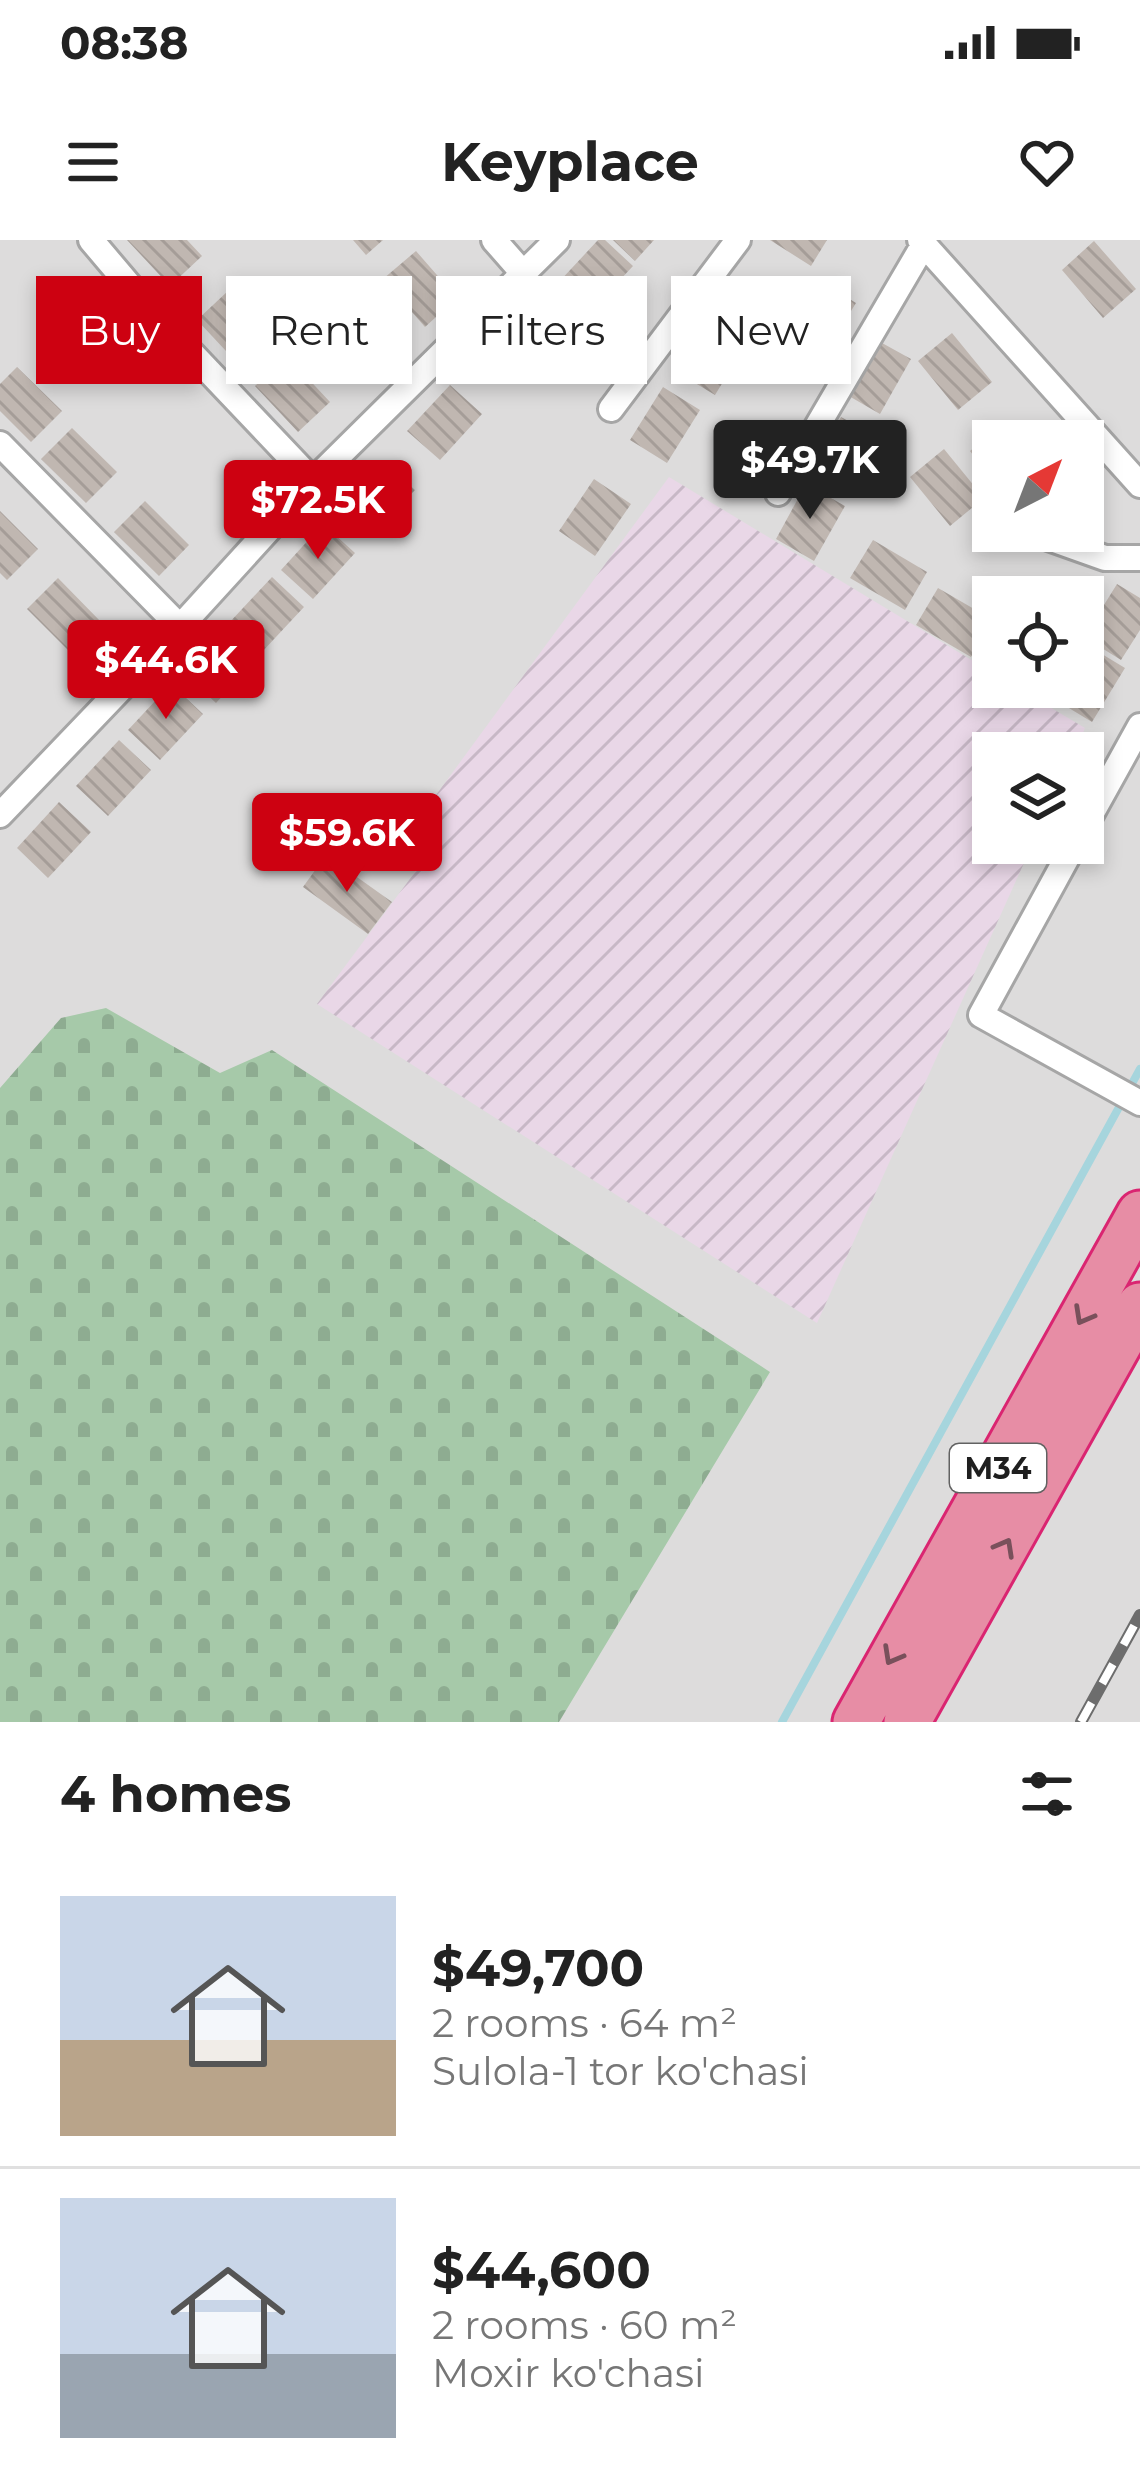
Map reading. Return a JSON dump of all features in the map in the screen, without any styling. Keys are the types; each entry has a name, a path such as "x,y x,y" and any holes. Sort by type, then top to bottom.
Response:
{"highway":[{"name":"M34","path":"856,1722 1140,1214"},
{"name":"M34","path":"908,1722 1140,1306"}],"street":[{"path":"91,240 313,481"},
{"path":"494,240 523,273"},
{"path":"0,815 313,481 557,240"},
{"path":"611,409 738,240"},
{"path":"778,494 922,242 1140,485"},
{"path":"0,444 180,627"},
{"path":"1088,552 1105,558 1140,558"},
{"path":"1104,791 1140,726"},
{"path":"1064,864 981,1015 1140,1103"}],"shaded area":[{"path":"0,240 1140,240 1140,1722 0,1722"},
{"path":"669,477 972,660 972,708 1051,708 1085,728 1083,732 972,732 972,864 1024,864 817,1323 317,1004 418,868 395,851"}],"green space":[{"path":"106,1008 220,1073 272,1050 770,1372 559,1722 0,1722 0,1088 61,1018"}],"building":[{"path":"127,240 187,240 202,256 181,276 161,276"},
{"path":"353,240 383,240 366,255"},
{"path":"598,240 605,240 633,266 624,276 565,276"},
{"path":"613,240 654,240 635,261"},
{"path":"770,240 827,240 811,266"},
{"path":"1094,241 1136,289 1103,318 1062,270"},
{"path":"416,251 438,276 436,317 425,327 412,312 412,276 387,276"},
{"path":"226,293 226,351 202,325 202,315"},
{"path":"952,333 992,382 958,410 918,361"},
{"path":"873,338 911,359 880,414 842,392 851,384"},
{"path":"17,367 62,411 31,442 0,411 0,384"},
{"path":"313,384 330,402 298,432 255,386"},
{"path":"697,384 722,384 715,395"},
{"path":"450,385 482,414 440,460 407,431"},
{"path":"663,387 700,410 667,463 630,440"},
{"path":"841,417 879,438 848,493 810,472"},
{"path":"72,428 117,472 86,503 41,459"},
{"path":"944,449 972,483 972,508 950,526 910,477"},
{"path":"383,460 415,490 372,536 340,506"},
{"path":"594,479 631,504 595,556 559,531"},
{"path":"806,484 845,506 814,561 776,539"},
{"path":"145,501 189,545 159,576 114,532"},
{"path":"0,511 38,549 7,580 0,573"},
{"path":"323,524 355,553 313,599 281,570"},
{"path":"873,540 927,572 905,610 850,578"},
{"path":"272,577 304,607 261,653 229,623"},
{"path":"58,578 102,623 72,654 27,609"},
{"path":"1117,584 1140,598 1140,630 1121,660 1104,649 1104,605"},
{"path":"938,588 972,608 972,655 971,657 916,625"},
{"path":"227,627 259,656 216,703 184,673"},
{"path":"1104,655 1125,668 1104,702"},
{"path":"171,684 203,714 160,760 128,730"},
{"path":"1069,708 1101,708 1092,722"},
{"path":"119,740 151,770 108,816 76,786"},
{"path":"59,802 91,832 48,878 17,848"},
{"path":"326,855 392,902 368,934 303,887"}],"waterway":[{"path":"782,1722 1140,1069"}],"railway":[{"path":"1081,1722 1140,1615"}]}
